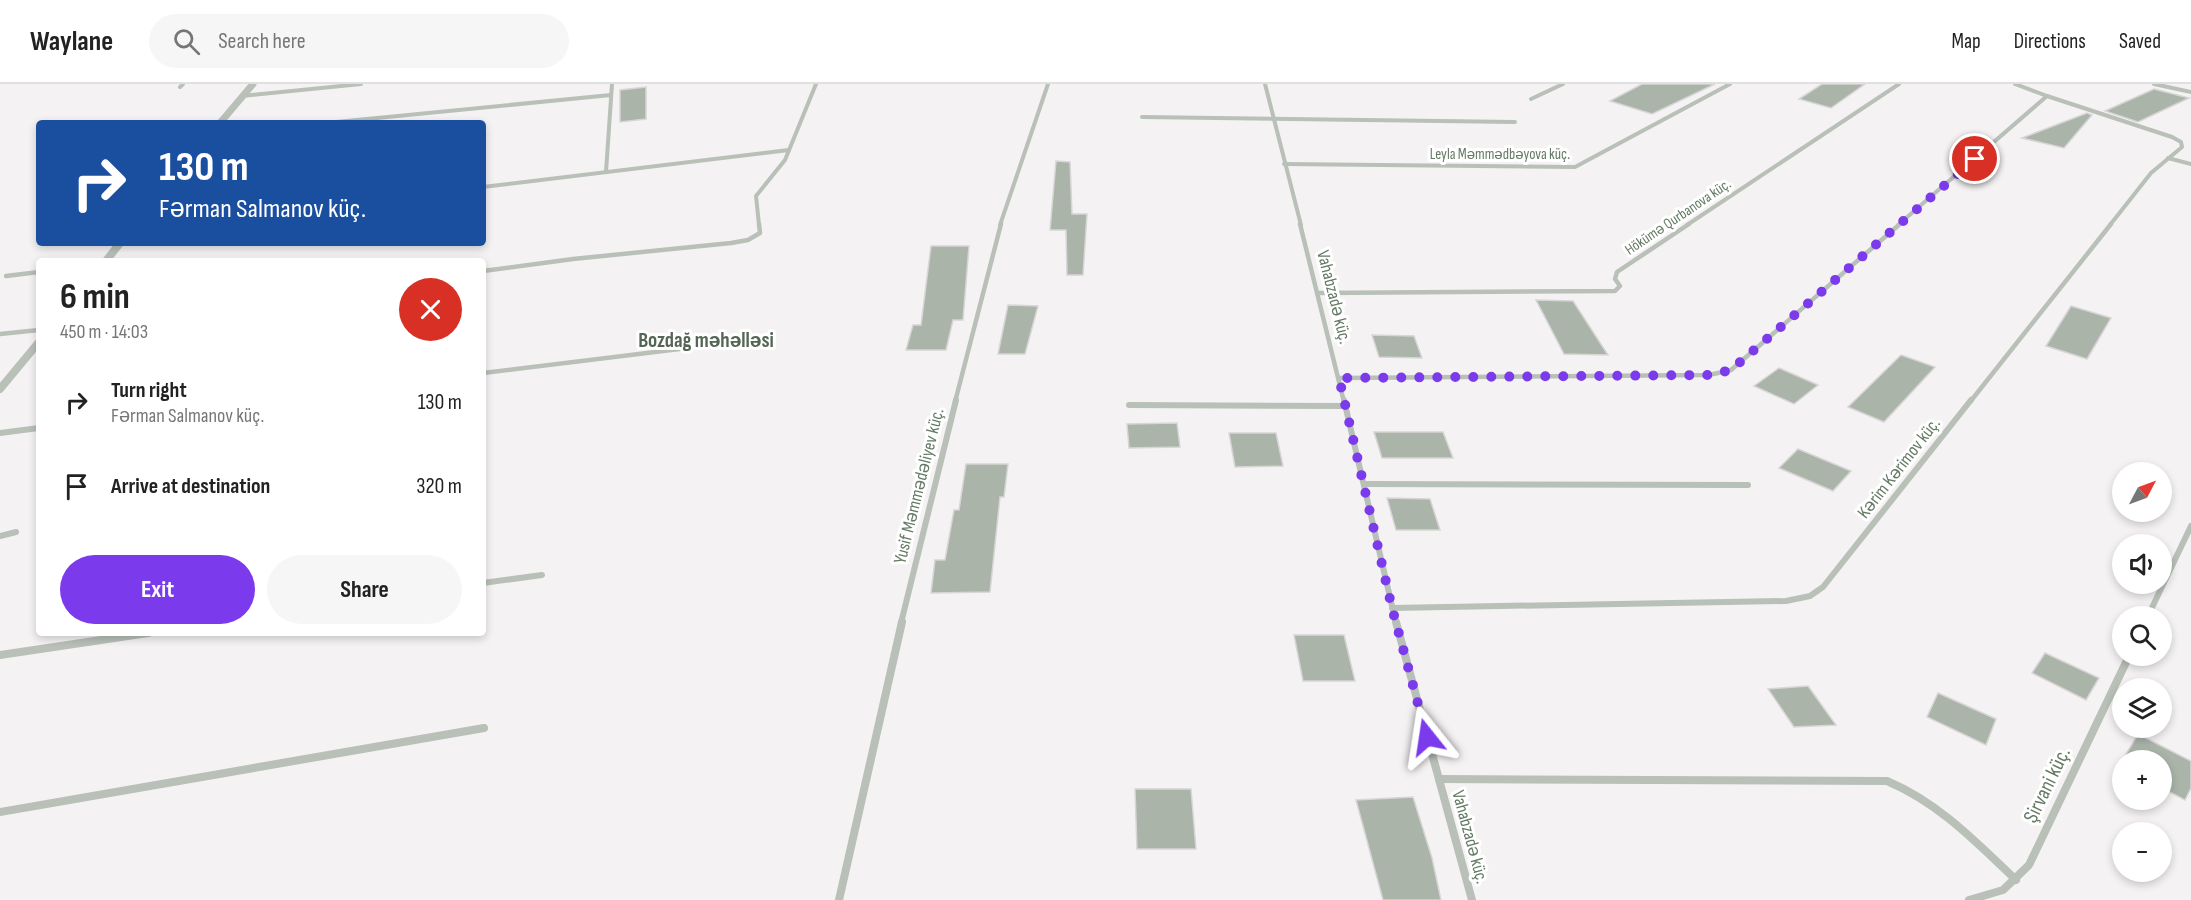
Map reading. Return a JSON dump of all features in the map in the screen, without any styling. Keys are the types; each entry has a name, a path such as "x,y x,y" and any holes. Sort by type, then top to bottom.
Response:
{"street":[{"path":"222,120 253,84"},
{"path":"242,96 361,84"},
{"path":"606,172 612,84"},
{"path":"486,271 748,240 760,233 756,196 785,160 816,84"},
{"name":"Yusif Məmmədəliyev küç.","path":"839,900 909,590 994,244 1048,84"},
{"name":"Vahabzadə küç.","path":"1265,84 1346,406 1392,608 1472,900"},
{"path":"1531,99 1563,84"},
{"name":"Leyla Məmmədbəyova küç.","path":"1284,164 1575,167 1730,84"},
{"name":"Hökümə Qurbanova küç.","path":"1318,293 1615,291 1620,286 1615,279 1617,272 1899,84"},
{"path":"1339,378 1709,375 1731,370 2047,96 2015,84"},
{"path":"2154,84 2191,92"},
{"path":"357,120 611,95"},
{"name":"Kərim Kərimov küç.","path":"1392,608 1786,601 1810,596 1823,587 2151,173 2182,147 2181,142 2047,96"},
{"path":"1142,117 1515,122"},
{"path":"486,187 789,150"},
{"path":"2168,158 2191,164"},
{"path":"108,258 118,246"},
{"path":"6,276 36,272"},
{"path":"0,334 36,330"},
{"path":"486,374 745,341"},
{"path":"0,389 36,346"},
{"path":"1129,405 1346,406"},
{"path":"0,433 36,428"},
{"path":"1364,484 1748,485"},
{"path":"2153,606 2191,526"},
{"path":"0,536 16,532"},
{"path":"486,584 542,575"},
{"path":"0,655 128,636"},
{"name":"Şirvani küç.","path":"1969,900 1995,896 2016,880 2029,865 2124,666"},
{"path":"0,812 484,728"},
{"path":"1439,780 1887,780 1910,789 1930,801 2016,880"}],"building":[{"path":"1642,84 1715,84 1652,114 1610,101"},
{"path":"1822,84 1865,84 1831,108 1799,99"},
{"path":"646,87 646,119 620,122 620,90"},
{"path":"2154,89 2189,98 2138,122 2105,111"},
{"path":"2087,113 2092,115 2064,148 2022,138"},
{"path":"1056,161 1070,162 1072,214 1087,214 1083,275 1067,275 1066,230 1050,230"},
{"path":"931,246 969,246 963,320 953,320 946,350 906,350 913,325 921,325"},
{"path":"1536,300 1573,301 1608,355 1564,354"},
{"path":"1008,305 1038,306 1025,354 998,354"},
{"path":"2071,306 2111,318 2087,359 2046,346"},
{"path":"1372,335 1414,336 1422,358 1379,357"},
{"path":"1901,355 1935,367 1884,422 1848,407"},
{"path":"1779,368 1818,385 1794,404 1754,386"},
{"path":"1177,423 1180,447 1129,448 1127,424"},
{"path":"1374,432 1443,432 1453,458 1382,458"},
{"path":"1229,433 1276,433 1283,466 1235,467"},
{"path":"1798,449 1851,471 1833,491 1779,468"},
{"path":"966,464 1008,464 1004,497 1000,497 990,592 931,593 935,560 945,560 954,510 959,510"},
{"path":"1387,498 1430,499 1440,530 1396,530"},
{"path":"1294,635 1344,635 1355,681 1303,681"},
{"path":"2045,653 2099,678 2086,700 2032,673"},
{"path":"1808,686 1836,725 1794,727 1768,689"},
{"path":"1938,693 1996,719 1986,745 1927,717"},
{"path":"2136,738 2146,738 2169,750 2129,750"},
{"path":"2172,751 2191,761 2191,788 2185,800 2172,793"},
{"path":"1135,789 1191,789 1196,849 1137,849"},
{"path":"1413,797 1432,858 1441,900 1383,900 1356,800"}],"district":[{"name":"Bozdağ məhəlləsi","path":"706,340"}],"route":[{"path":"1427,737 1392,608 1339,378 1709,375 1731,370 1975,159"}]}
